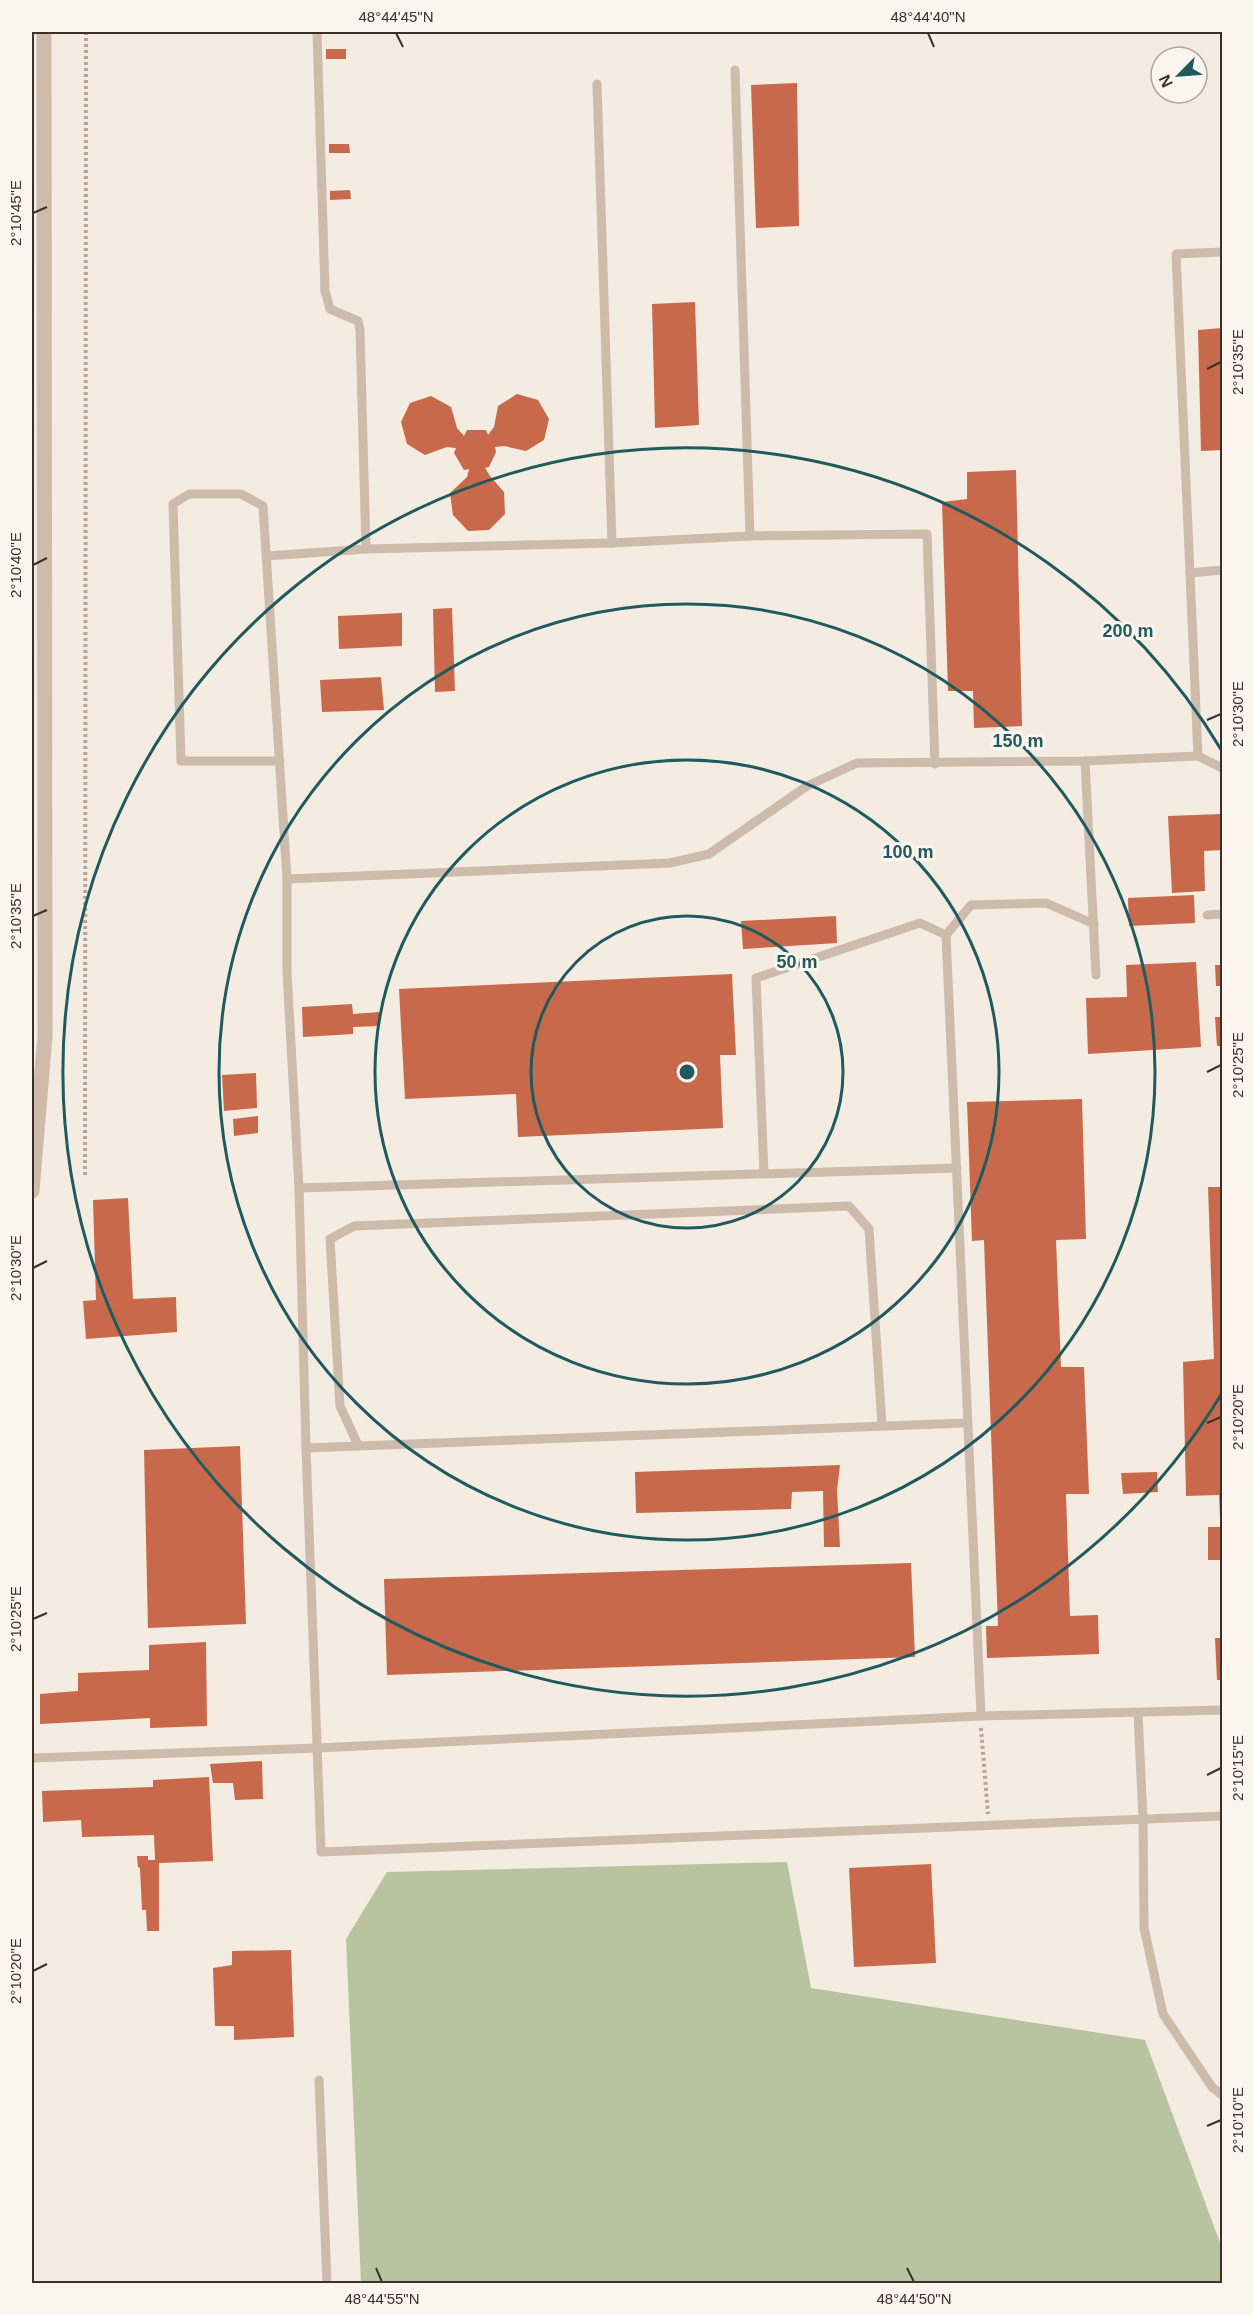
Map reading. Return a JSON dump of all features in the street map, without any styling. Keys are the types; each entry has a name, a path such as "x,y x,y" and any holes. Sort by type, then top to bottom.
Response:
{"street":[{"path":"32,1191 45,1024 44,32"}],"lane":[{"path":"317,32 325,291 330,309 358,321 360,330 366,549"},
{"path":"735,70 750,536"},
{"path":"597,84 612,543"},
{"path":"1198,756 1176,254 1222,252"},
{"path":"280,761 181,761 173,504 189,494 241,494 263,506 267,556 280,761 287,879 287,972 299,1188 321,1852 1222,1816"},
{"path":"267,556 366,549 612,543 750,536 927,534 935,764"},
{"path":"1191,573 1222,570"},
{"path":"287,879 670,863 709,854 807,786 857,763 1085,761 1198,756 1222,768"},
{"path":"1085,761 1096,975"},
{"path":"981,1716 965,1423 957,1168 946,935 971,905 1046,903 1094,924"},
{"path":"1207,915 1222,914"},
{"path":"764,1173 756,978 920,922 946,935"},
{"path":"299,1188 957,1168"},
{"path":"358,1445 340,1406 330,1239 354,1226 849,1206 868,1229 882,1425"},
{"path":"306,1448 965,1423"},
{"path":"32,1758 318,1748 981,1716 1222,1710"},
{"path":"1138,1713 1143,1819 1144,1928 1163,2014 1212,2087 1222,2095"},
{"path":"319,2080 327,2283"}],"path":[{"path":"85,1175 86,32"},
{"path":"981,1716 988,1825"}],"green space":[{"path":"787,1862 811,1988 1145,2040 1222,2248 1222,2283 361,2283 346,1939 387,1872"}],"building":[{"path":"326,49 346,49 346,59 326,59"},
{"path":"797,83 799,226 756,228 751,85"},
{"path":"329,144 349,144 350,153 329,153"},
{"path":"350,190 351,199 330,200 330,191"},
{"path":"695,302 699,425 655,428 652,304"},
{"path":"1222,328 1222,450 1201,451 1198,330"},
{"path":"517,394 538,400 549,419 544,440 526,451 504,446 495,447 496,452 489,467 485,468 504,492 505,514 489,530 468,531 453,515 450,493 467,477 469,469 464,470 454,453 456,448 447,447 425,455 407,444 401,422 410,403 431,396 451,407 457,428 464,436 467,430 486,430 488,435 494,427 498,406"},
{"path":"1016,470 1022,726 974,728 973,691 948,691 942,502 967,499 967,472"},
{"path":"452,608 455,691 435,692 433,609"},
{"path":"402,613 402,646 339,649 338,616"},
{"path":"381,677 384,710 322,712 320,680"},
{"path":"1222,814 1222,850 1204,851 1205,891 1172,893 1168,816"},
{"path":"1194,895 1195,923 1129,926 1128,898"},
{"path":"836,916 837,943 743,949 741,921"},
{"path":"1196,962 1201,1047 1088,1054 1086,998 1127,997 1126,965"},
{"path":"1215,965 1222,965 1222,986 1216,986"},
{"path":"732,974 736,1055 720,1055 723,1128 518,1137 516,1094 405,1099 399,989"},
{"path":"352,1004 353,1014 379,1012 380,1026 353,1027 353,1034 303,1037 302,1007"},
{"path":"1215,1017 1222,1017 1222,1046 1217,1046"},
{"path":"256,1073 257,1108 224,1111 222,1075"},
{"path":"1082,1099 1086,1239 1056,1240 1061,1367 1084,1367 1089,1494 1066,1494 1070,1616 1098,1615 1099,1654 987,1658 986,1626 998,1626 984,1240 972,1241 967,1102"},
{"path":"258,1116 258,1133 234,1136 233,1119"},
{"path":"1208,1187 1222,1187 1222,1518 1220,1518 1219,1495 1186,1496 1183,1362 1214,1359"},
{"path":"128,1198 133,1299 176,1297 177,1332 86,1339 83,1301 96,1300 93,1200"},
{"path":"240,1446 246,1624 148,1628 144,1450"},
{"path":"840,1465 837,1490 840,1547 824,1547 823,1491 792,1492 791,1509 636,1513 635,1472"},
{"path":"1157,1472 1158,1492 1123,1494 1121,1473"},
{"path":"1208,1527 1222,1527 1222,1560 1208,1560"},
{"path":"911,1563 915,1657 387,1675 384,1579"},
{"path":"1215,1638 1222,1638 1222,1680 1217,1680"},
{"path":"206,1642 207,1726 150,1728 150,1718 40,1724 40,1694 78,1691 78,1673 149,1670 149,1645"},
{"path":"262,1761 263,1799 235,1800 233,1783 213,1783 210,1764"},
{"path":"209,1777 213,1861 159,1863 159,1931 147,1931 146,1910 142,1910 140,1868 137,1856 148,1856 148,1860 155,1860 154,1835 82,1837 81,1820 43,1822 42,1791 153,1787 153,1780"},
{"path":"931,1864 936,1963 854,1967 849,1868"},
{"path":"291,1950 294,2037 234,2040 234,2026 215,2026 213,1968 232,1965 232,1951"}]}
